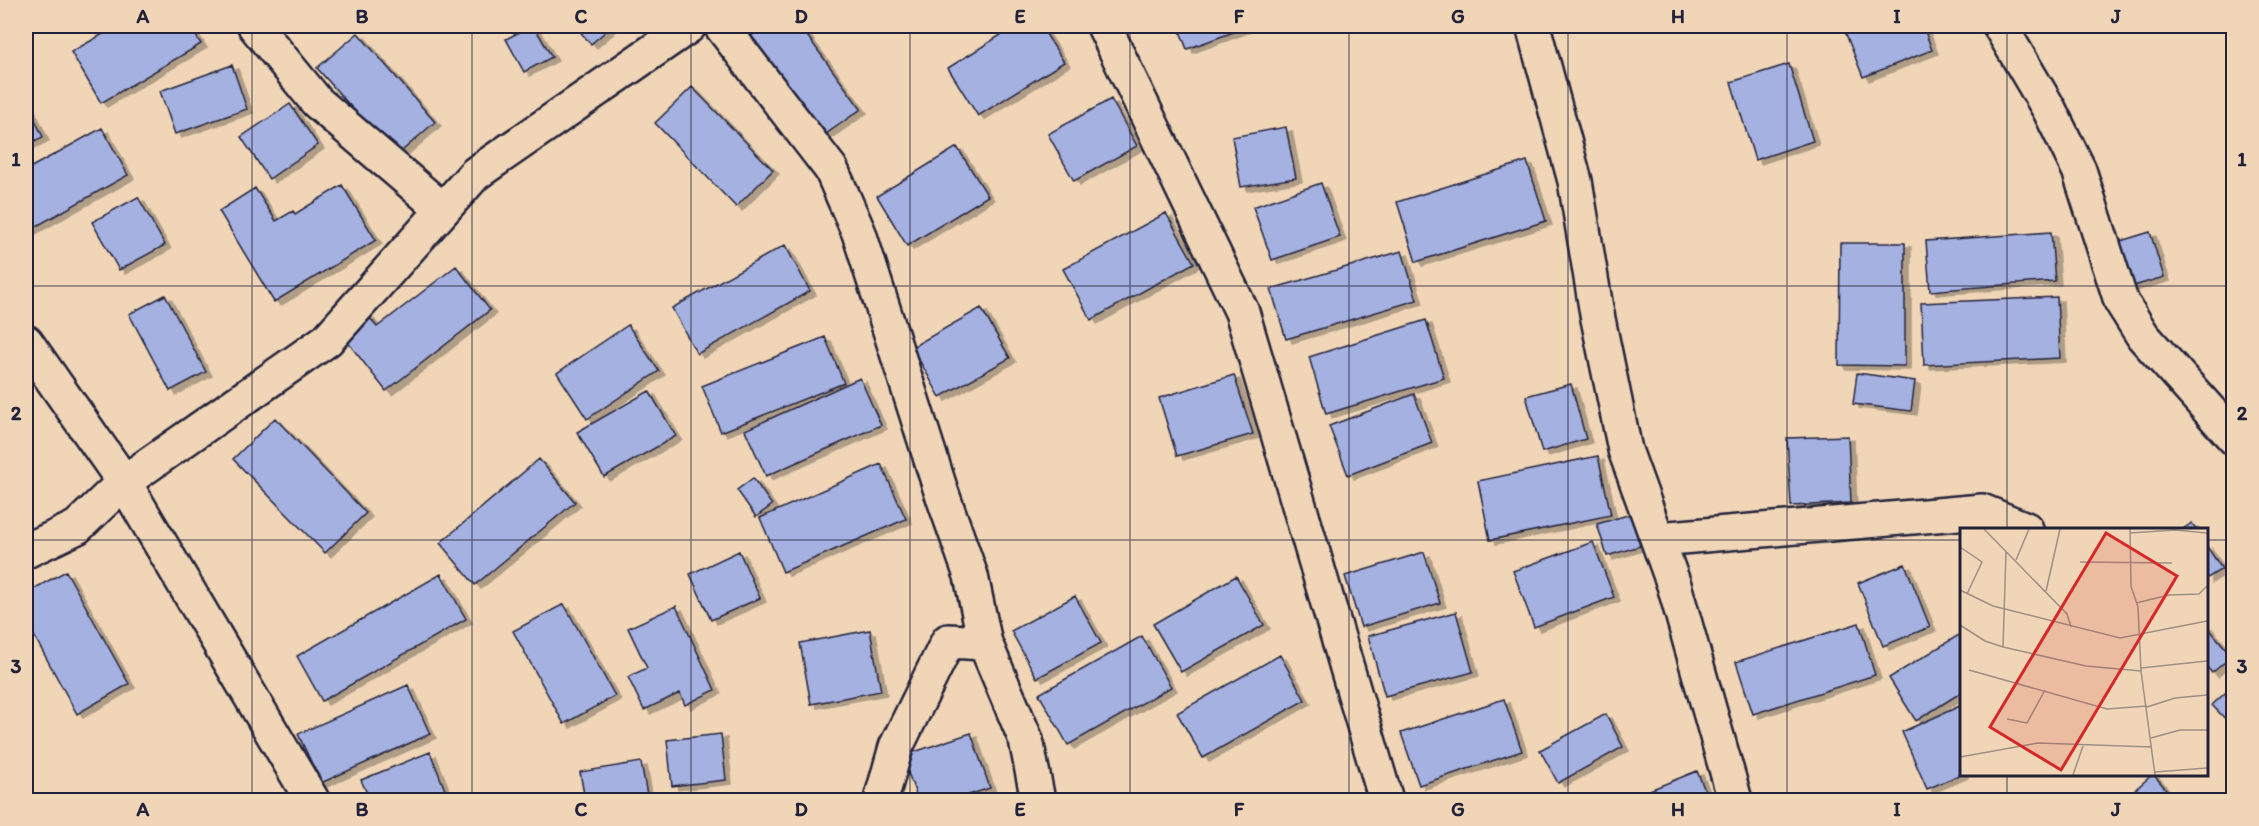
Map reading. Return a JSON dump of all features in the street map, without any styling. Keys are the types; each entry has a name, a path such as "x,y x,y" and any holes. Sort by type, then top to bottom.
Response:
{"street":[{"path":"255,26 317,102 443,210"},
{"path":"26,551 77,527 124,482 327,340 475,174 689,26"},
{"path":"721,26 831,170 859,233 941,491 971,576 985,643 1026,740 1038,801"},
{"path":"1104,26 1242,312 1386,801"},
{"path":"1533,26 1575,181 1625,450 1674,585 1735,801"},
{"path":"2000,26 2044,99 2079,170 2121,301 2143,336 2234,438"},
{"path":"26,342 124,482 312,801"},
{"path":"1658,539 1982,511 2024,528"},
{"path":"881,801 896,747 948,641 985,643"}],"building":[{"path":"117,26 190,26 201,44 101,103 71,52"},
{"path":"534,26 552,57 524,72 506,39"},
{"path":"575,26 612,26 591,44"},
{"path":"765,26 800,26 861,109 816,141 744,41"},
{"path":"1015,26 1041,26 1064,62 978,116 948,68"},
{"path":"1178,26 1250,26 1187,49"},
{"path":"1853,26 1923,26 1932,50 1863,77 1844,29"},
{"path":"358,33 435,122 395,157 317,68"},
{"path":"1789,64 1813,141 1755,160 1731,82"},
{"path":"232,65 247,109 175,134 160,91"},
{"path":"692,87 773,170 736,207 655,123"},
{"path":"1111,99 1137,146 1074,181 1048,134"},
{"path":"26,101 43,137 26,145"},
{"path":"290,104 318,145 269,179 241,137"},
{"path":"1286,127 1296,178 1241,187 1232,137"},
{"path":"102,128 128,175 26,232 26,170"},
{"path":"957,147 988,196 907,246 877,196"},
{"path":"1527,161 1546,221 1416,262 1397,202"},
{"path":"1321,183 1340,237 1272,260 1253,207"},
{"path":"342,185 376,240 274,302 219,211 255,188 276,221 293,211 295,214"},
{"path":"138,197 165,245 119,270 92,222"},
{"path":"1166,213 1194,263 1091,320 1063,269"},
{"path":"2051,232 2055,281 1930,291 1926,241"},
{"path":"2150,232 2164,277 2127,288 2114,243"},
{"path":"1840,243 1905,243 1905,366 1839,365"},
{"path":"785,245 810,291 697,354 672,308"},
{"path":"1402,251 1417,300 1286,339 1271,289"},
{"path":"456,266 490,310 386,391 342,335 368,315 377,327"},
{"path":"165,295 206,372 170,391 129,314"},
{"path":"2057,297 2060,358 1924,365 1921,303"},
{"path":"981,308 1010,358 940,397 912,347"},
{"path":"1426,320 1444,378 1326,414 1309,357"},
{"path":"628,325 659,371 587,419 557,373"},
{"path":"825,337 844,383 721,432 702,386"},
{"path":"1857,373 1915,381 1911,411 1853,404"},
{"path":"1234,375 1253,434 1177,456 1159,398"},
{"path":"860,378 881,425 766,476 745,430"},
{"path":"1571,384 1586,439 1542,452 1526,396"},
{"path":"649,391 676,436 604,477 577,432"},
{"path":"1414,394 1432,443 1348,475 1329,426"},
{"path":"275,418 366,513 325,553 233,459"},
{"path":"1848,436 1851,503 1791,506 1787,438"},
{"path":"1598,456 1611,515 1490,540 1478,481"},
{"path":"539,459 575,502 475,585 440,543"},
{"path":"881,464 906,519 783,572 760,518"},
{"path":"753,478 772,505 756,517 737,490"},
{"path":"1631,514 1640,546 1607,556 1597,524"},
{"path":"2192,523 2195,528 2184,528"},
{"path":"1593,542 1614,597 1534,627 1513,571"},
{"path":"2208,548 2222,569 2208,578"},
{"path":"739,551 760,598 711,620 690,574"},
{"path":"1424,552 1440,603 1361,627 1345,576"},
{"path":"1905,564 1930,627 1883,646 1858,583"},
{"path":"66,571 129,684 77,714 26,621 26,593"},
{"path":"441,574 466,619 322,701 297,656"},
{"path":"1236,576 1264,625 1181,672 1153,624"},
{"path":"1075,596 1101,643 1037,678 1011,631"},
{"path":"564,604 615,696 564,724 513,631"},
{"path":"676,606 715,690 685,705 680,693 644,710 628,677 647,668 628,628"},
{"path":"1456,612 1473,672 1385,696 1368,636"},
{"path":"1859,623 1875,675 1753,714 1736,662"},
{"path":"2208,627 2232,656 2212,673 2208,668"},
{"path":"870,630 881,691 811,704 800,643"},
{"path":"1960,634 1960,693 1916,721 1889,678"},
{"path":"1142,636 1171,687 1068,745 1039,694"},
{"path":"1280,655 1305,700 1203,758 1177,713"},
{"path":"408,685 430,734 321,783 298,734"},
{"path":"2234,685 2234,728 2212,705"},
{"path":"1504,699 1522,751 1419,785 1401,733"},
{"path":"1960,706 1960,775 1927,789 1902,732"},
{"path":"1606,714 1623,747 1558,783 1540,750"},
{"path":"971,733 990,788 953,800 918,800 902,756"},
{"path":"721,734 726,780 672,786 667,740"},
{"path":"430,752 449,800 370,800 361,780"},
{"path":"641,762 648,800 585,800 580,772"},
{"path":"1697,771 1709,800 1625,800"},
{"path":"2152,775 2171,795 2165,800 2123,800"}]}
